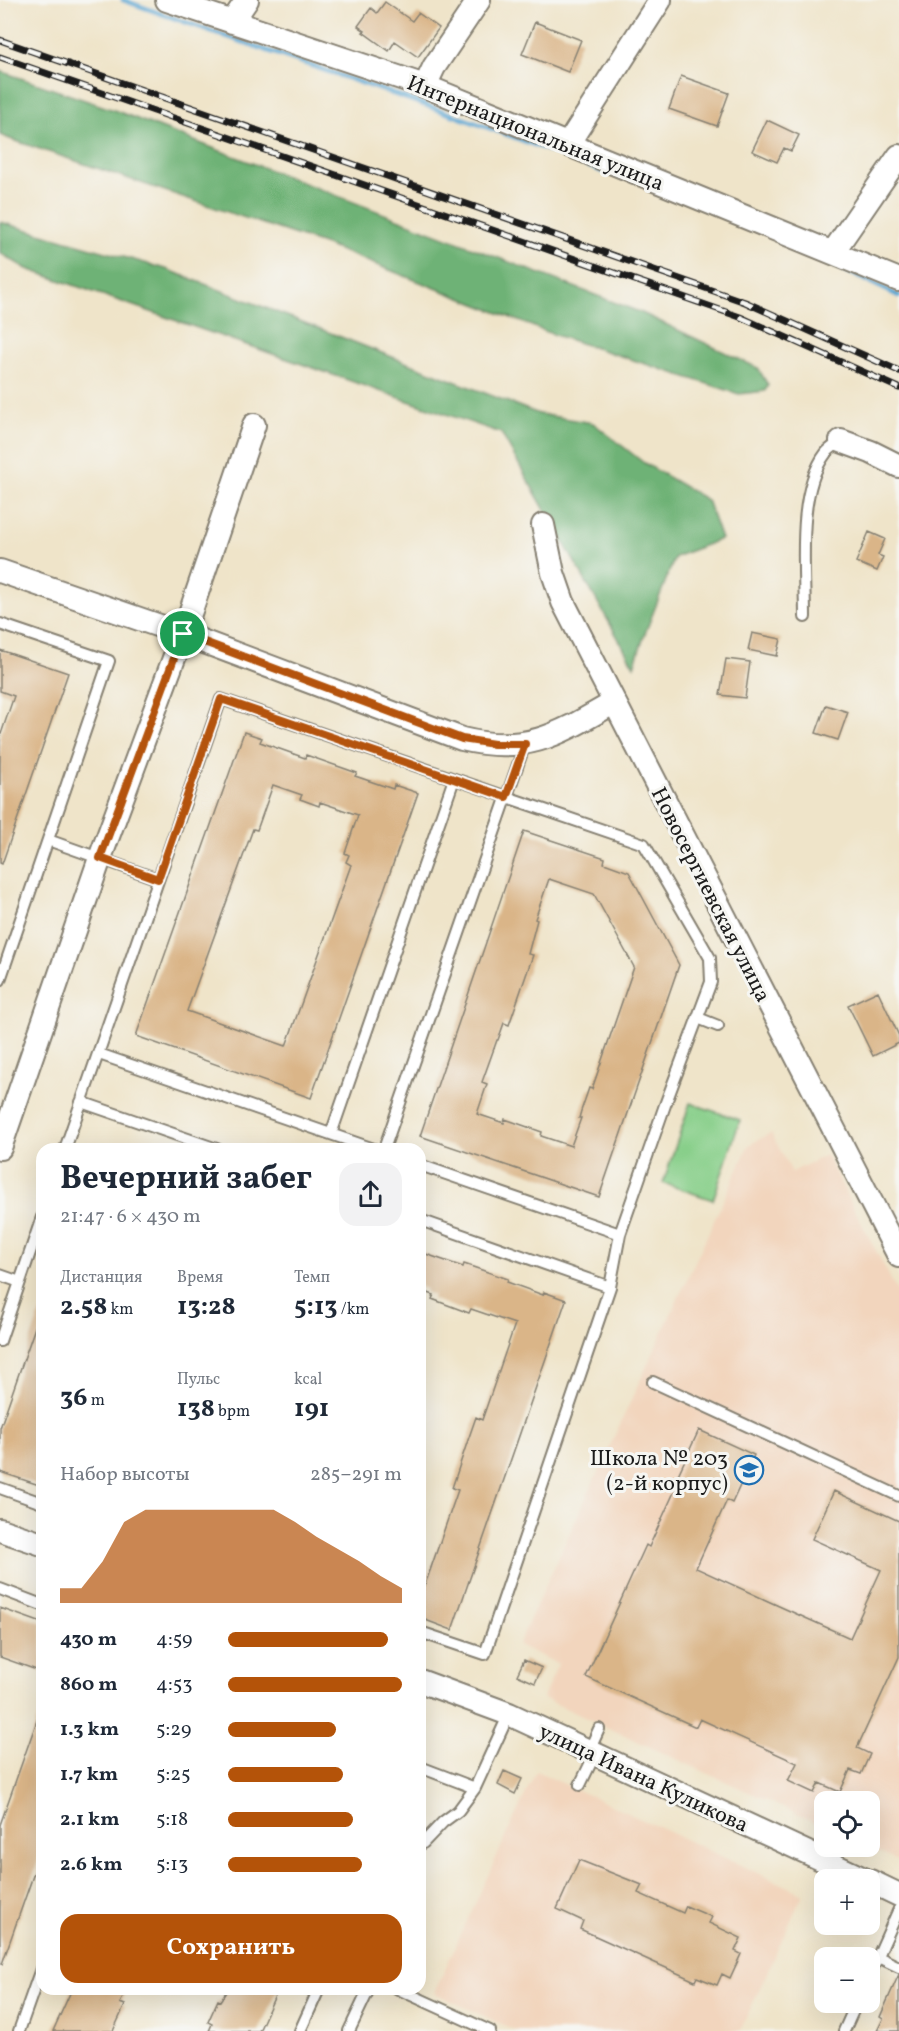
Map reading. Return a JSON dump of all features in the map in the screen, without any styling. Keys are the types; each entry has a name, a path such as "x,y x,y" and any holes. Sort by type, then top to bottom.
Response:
{"street":[{"name":"Интернациональная улица","path":"167,0 425,86 899,280"},
{"path":"232,22 247,0"},
{"path":"425,86 479,0"},
{"path":"568,144 660,0"},
{"path":"833,252 899,156"},
{"path":"0,1148 100,858 183,634 254,425"},
{"path":"841,441 899,466"},
{"name":"Новосергиевская улица","path":"543,525 553,573 563,602 899,1256"},
{"path":"0,571 183,634 462,739 494,744 525,744 556,734 613,703"},
{"path":"0,1530 36,1542"},
{"name":"улица Ивана Куликова","path":"426,1683 509,1714 844,1869"},
{"name":"улица Ивана Куликова","path":"880,1886 899,1895"}],"lane":[{"path":"805,617 805,507 817,467 828,451 841,441"},
{"path":"0,624 109,661 0,980"},
{"path":"67,1143 221,699 644,844 710,958 711,982 620,1234 610,1287 485,1654 426,1634"},
{"path":"386,1143 525,744"},
{"path":"332,1134 454,779"},
{"path":"48,840 158,879"},
{"path":"698,1018 718,1026"},
{"path":"99,1054 357,1143"},
{"path":"81,1102 200,1143"},
{"path":"426,1167 620,1234"},
{"path":"426,1222 610,1287"},
{"path":"0,1341 36,1235"},
{"path":"0,1275 20,1282"},
{"path":"653,1382 899,1496"},
{"path":"0,1488 36,1501"},
{"path":"0,1589 36,1603"},
{"path":"426,1840 443,1822 458,1811 475,1788 509,1714"},
{"path":"580,1785 599,1730"},
{"path":"426,1769 475,1788"},
{"path":"880,1952 899,1909"},
{"path":"880,1958 899,1967"},
{"path":"19,2031 36,1983"},
{"path":"300,2031 316,1995"},
{"path":"349,2031 366,1995"},
{"path":"412,1995 490,2031"},
{"path":"844,2031 852,2013"}],"shaded area":[{"name":"Школа № 203 (2-й корпус)","path":"771,1133 792,1172 826,1155 899,1295 899,1861 880,1852 880,1791 814,1791 814,1822 543,1698 558,1664 518,1645 749,1145"},
{"path":"536,1771 803,1894 740,2031 517,2031 434,1993"}],"green space":[{"path":"0,71 114,110 642,313 758,368 768,385 765,391 739,394 552,334 326,245 0,135"},
{"path":"0,222 166,269 539,414 593,423 644,463 707,500 721,539 675,557 634,666 501,433 27,269 0,253"},
{"path":"690,1103 740,1120 713,1200 663,1183"}],"building":[{"path":"385,2 412,21 418,13 439,28 418,57 395,41 389,51 358,26 371,8 377,13"},
{"path":"535,22 581,40 568,72 522,54"},
{"path":"681,76 729,93 717,126 669,109"},
{"path":"767,120 799,135 791,151 784,148 777,162 752,151"},
{"path":"869,532 885,539 878,555 883,557 877,571 856,562"},
{"path":"752,633 781,639 777,656 748,650"},
{"path":"0,650 68,673 2,864 0,863 0,737 14,696 0,691"},
{"path":"726,659 750,662 745,698 720,695"},
{"path":"826,705 848,712 838,740 816,733"},
{"path":"244,732 262,738 260,742 357,773 355,776 393,789 394,785 418,793 311,1098 136,1036","holes":["273,785 302,795 300,799 319,806 320,802 358,815 345,853 349,855 346,862 351,865 286,1046 187,1011 253,829 257,830"]},
{"path":"524,831 605,858 604,863 629,872 679,965 599,1197 420,1136","holes":["549,879 594,894 634,967 592,1089 589,1088 571,1146 541,1136 542,1132 505,1119 504,1123 477,1114 487,1084 482,1082 504,1023 509,1025 533,955 528,954 537,920 535,919"]},
{"path":"878,991 899,1036 899,1043 873,1056 848,1005"},
{"path":"426,1254 463,1267 464,1264 508,1279 507,1282 543,1295 544,1292 566,1300 452,1630 426,1620 426,1582 458,1490 452,1488 467,1443 476,1417 482,1420 515,1324 471,1309 469,1313 432,1299 434,1295 426,1292"},
{"path":"36,1324 36,1484 0,1472 0,1428"},
{"path":"699,1430 754,1455 732,1503 727,1500 696,1568 850,1638 881,1570 812,1539 834,1491 899,1521 899,1657 857,1748 870,1754 861,1774 850,1770 840,1791 819,1783 814,1793 788,1781 797,1763 700,1719 696,1727 586,1677 646,1545 649,1547 680,1479 677,1477"},
{"path":"0,1608 36,1621 36,1670 0,1657"},
{"path":"524,1660 542,1668 535,1683 517,1675"},
{"path":"36,1723 36,1867 2,1964 0,1963 0,1825"},
{"path":"504,1771 522,1779 515,1794 498,1785"},
{"path":"579,1860 642,1885 638,1893 683,1913 686,1906 712,1917 709,1923 741,1938 735,1951 741,1954 730,1978 722,1974 717,1985 697,1977 695,1981 580,1929 583,1921 557,1909"},
{"path":"899,1974 899,2031 877,2031 883,2019 880,2017"},
{"path":"69,1995 124,1995 120,2003 125,2005 113,2031 53,2031"},
{"path":"224,1995 275,1995 259,2031 209,2031 212,2024 208,2022 218,2000 220,2001"}],"waterway":[{"path":"123,0 425,105 604,172"},
{"path":"841,268 899,296"}],"railway":[{"path":"0,40 745,302 899,371"},
{"path":"0,57 740,317 899,388"}],"place":[{"name":"Школа № 203 (2-й корпус)","path":"749,1470"}],"route":[{"path":"183,634 462,739 478,743 525,744 506,797 221,699 158,879 100,858 183,634"}]}
